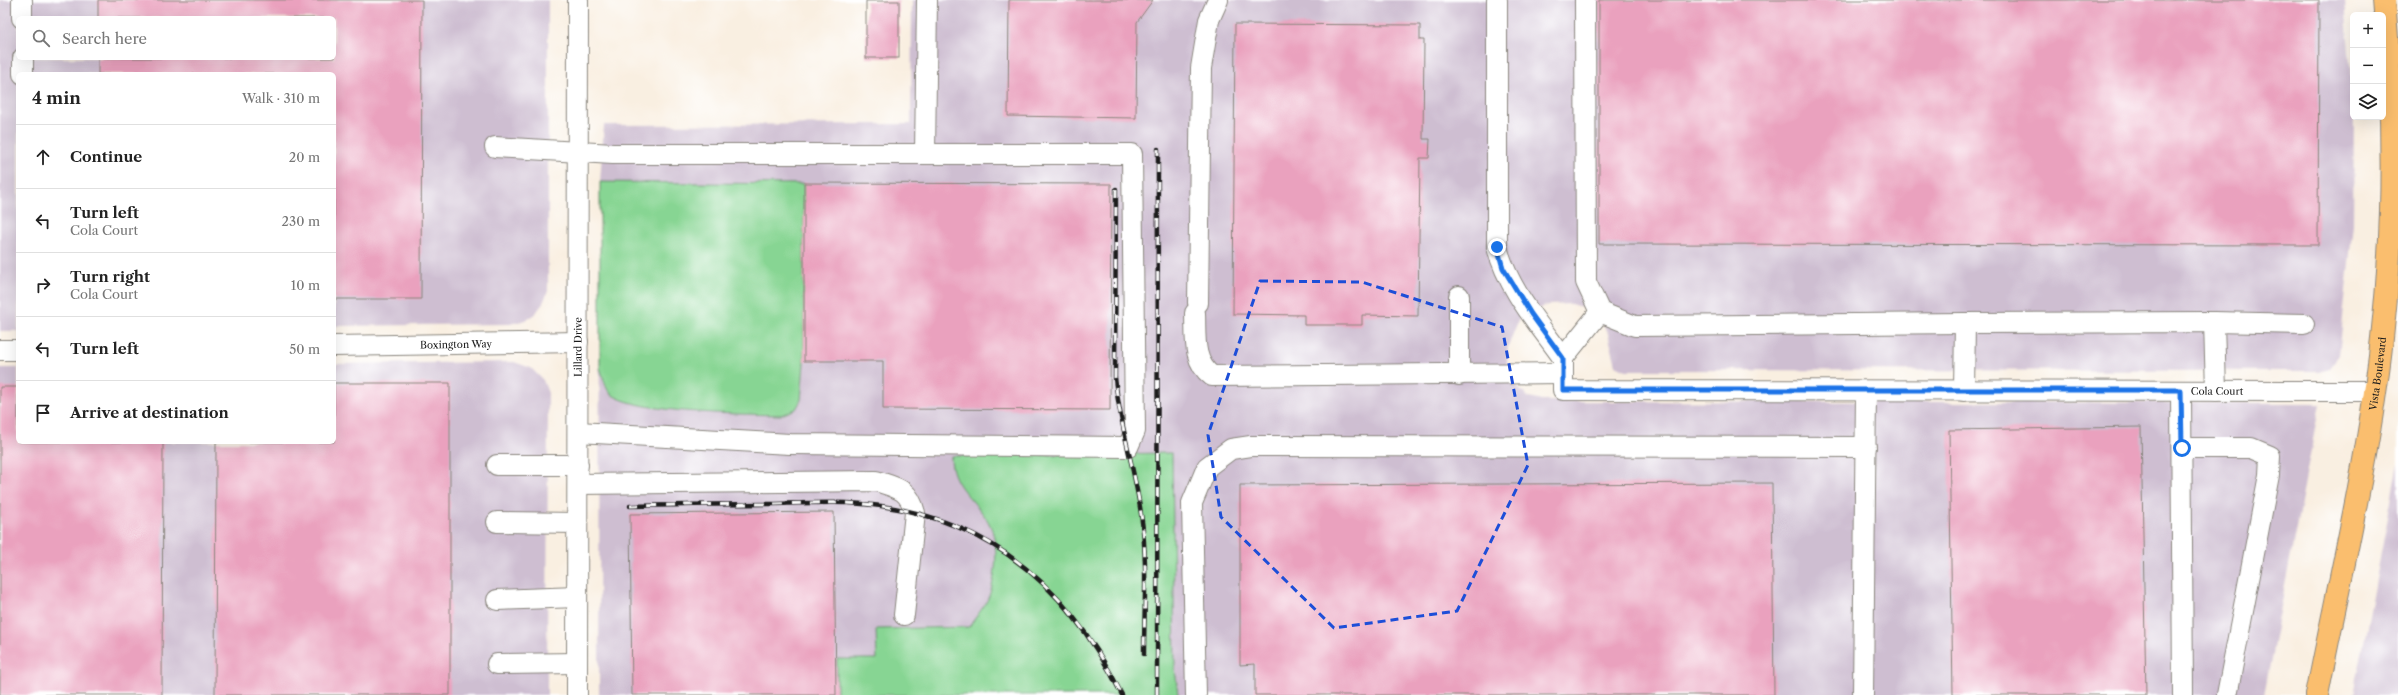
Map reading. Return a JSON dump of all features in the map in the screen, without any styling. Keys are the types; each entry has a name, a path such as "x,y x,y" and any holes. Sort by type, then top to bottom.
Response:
{"main road":[{"name":"Vista Boulevard","path":"2318,695 2375,391 2391,321 2390,253 2392,152 2390,69 2384,0"}],"street":[{"path":"22,0 22,16"},
{"name":"Lillard Drive","path":"577,695 578,0"},
{"path":"925,154 927,0"},
{"path":"1218,0 1209,20 1201,68 1197,354 1202,369 1212,376 1459,375 1563,366"},
{"path":"1497,0 1497,247 1503,268 1563,366"},
{"path":"1585,0 1586,282 1600,312 1636,326 2214,322 2304,324"},
{"path":"22,60 23,72"},
{"path":"495,147 577,150 613,154 1132,154 1136,431 1128,447 783,444 578,432"},
{"path":"1459,296 1459,375"},
{"path":"1563,366 1600,312"},
{"path":"2214,322 2216,391"},
{"path":"1964,390 1965,323"},
{"name":"Boxington Way","path":"336,346 578,342"},
{"path":"0,350 16,350"},
{"name":"Cola Court","path":"1563,366 1563,390 2375,391"},
{"path":"1863,695 1866,390"},
{"path":"2181,390 2183,695"},
{"path":"1196,695 1192,503 1207,468 1231,449 1251,446 1866,446"},
{"path":"2182,448 2251,448 2270,456 2268,475 2227,695"},
{"path":"497,465 578,474 876,481 900,489 911,499 915,513 904,615"},
{"path":"497,522 577,523"},
{"path":"497,600 577,597"},
{"path":"497,664 577,663"}],"highlighted area":[{"path":"1260,281 1362,282 1502,327 1528,465 1457,611 1334,628 1221,517 1208,435"}],"shaded area":[{"path":"0,0 548,0 548,291 543,303 536,313 526,320 510,324 336,326 336,72 16,72 16,331 0,331"},
{"path":"912,0 2345,0 2350,65 2350,120 2354,120 2353,225 2339,355 2329,368 2320,371 1626,370 1616,365 1607,330 1599,319 1587,309 1571,304 1549,305 1534,310 1519,319 1508,346 1507,363 1518,388 1529,398 1542,401 2320,403 2264,695 599,695 600,182 604,125 911,124"},
{"path":"514,362 531,368 543,380 548,393 547,695 0,695 0,368 16,368 16,444 336,444 336,364"},
{"path":"2398,463 2398,695 2354,695 2388,516"}],"green space":[{"path":"600,182 804,184 804,363 801,400 796,409 781,415 691,412 642,405 623,400 608,391 600,368"},
{"path":"1172,453 1175,668 1178,695 837,695 837,659 877,659 876,629 969,627 989,596 994,577 996,556 994,535 986,518 958,483 954,475 951,456"}],"building":[{"path":"98,0 422,0 421,299 336,299 336,72 98,72 98,60 336,60 336,16 98,16"},
{"path":"1009,0 1153,0 1137,22 1136,118 1008,116"},
{"path":"1599,0 2319,0 2318,245 1599,244"},
{"path":"866,1 899,1 899,58 866,58"},
{"path":"1235,24 1420,25 1420,40 1424,40 1423,139 1430,139 1429,158 1420,158 1418,316 1362,315 1362,325 1304,325 1304,315 1233,314"},
{"path":"804,183 1111,184 1110,410 883,409 883,361 804,361"},
{"path":"336,383 450,383 450,695 215,695 216,444 336,444"},
{"path":"0,387 16,387 16,444 163,444 162,695 0,695"},
{"path":"2141,427 2146,695 1953,695 1949,430"},
{"path":"1772,483 1774,695 1255,695 1255,664 1240,665 1240,485"},
{"path":"834,512 836,695 632,695 630,514"}],"railway":[{"path":"1157,695 1158,149"},
{"path":"1116,189 1115,377 1120,412 1135,480 1143,531 1145,566 1144,654"},
{"path":"630,506 855,503 881,506 922,515 960,528 995,546 1026,568 1054,595 1079,625 1102,658 1122,695"}],"route":[{"path":"1497,247 1503,268 1531,314 1563,358 1563,390 2181,390 2182,448"}]}
